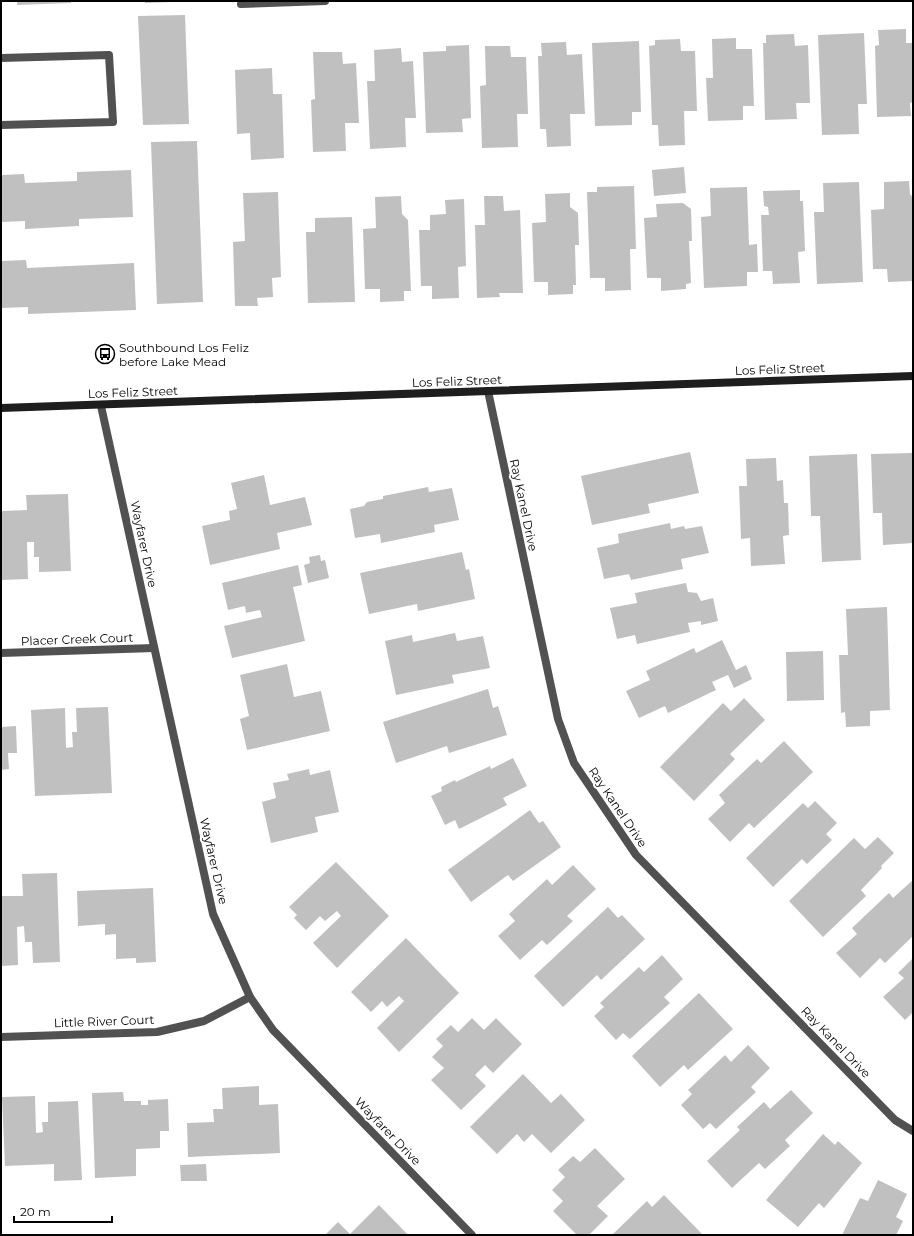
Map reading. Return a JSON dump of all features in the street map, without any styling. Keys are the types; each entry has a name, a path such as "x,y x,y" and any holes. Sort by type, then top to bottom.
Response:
{"street":[{"path":"241,4 325,1"},
{"path":"1,58 109,55 112,122 1,125"},
{"name":"Los Feliz Street","path":"1,408 101,406 913,376"},
{"name":"Ray Kanel Drive","path":"488,392 558,719 574,763 636,855 895,1120 913,1131"},
{"name":"Wayfarer Drive","path":"101,406 213,914 250,997 273,1030 472,1235"},
{"name":"Placer Creek Court","path":"1,653 154,648"},
{"name":"Little River Court","path":"1,1037 157,1032 204,1021 250,997"}],"building":[{"path":"17,1 71,1 71,3 17,5"},
{"path":"145,1 172,1 172,2 145,3"},
{"path":"185,15 189,124 143,125 138,16"},
{"path":"906,29 906,43 913,43 913,102 910,103 911,116 877,117 875,46 879,45 878,30"},
{"path":"864,33 867,104 858,104 859,134 822,135 818,35"},
{"path":"794,34 795,46 808,45 810,103 796,103 797,119 765,120 763,43 766,43 766,35"},
{"path":"736,38 736,49 752,49 754,106 743,106 743,120 708,121 706,78 713,78 712,39"},
{"path":"680,39 681,51 695,51 697,111 684,111 685,145 659,146 658,125 652,125 649,46 655,45 655,40"},
{"path":"639,41 641,112 632,112 632,125 595,126 592,43"},
{"path":"566,42 567,55 582,54 585,114 570,114 571,146 547,147 546,129 540,129 538,56 542,56 541,43"},
{"path":"469,45 471,118 462,119 463,132 426,133 423,52 446,51 446,46"},
{"path":"485,46 510,46 511,57 526,57 528,114 517,114 518,147 482,148 480,86 486,85"},
{"path":"401,48 402,62 413,61 416,118 405,118 406,147 370,149 367,81 375,81 374,50"},
{"path":"313,52 342,52 343,64 356,63 359,123 345,123 346,151 313,152 311,100 315,99"},
{"path":"272,68 273,94 282,94 284,158 251,160 250,133 237,134 235,70"},
{"path":"197,141 203,302 157,304 151,142"},
{"path":"684,167 686,193 654,196 652,170"},
{"path":"131,170 133,217 79,219 79,226 25,229 25,221 1,222 1,175 24,174 25,183 77,181 77,172"},
{"path":"909,181 910,194 913,198 913,281 888,282 887,269 873,269 871,210 884,209 884,182"},
{"path":"859,182 863,282 817,284 814,212 824,212 823,183"},
{"path":"634,186 636,249 630,249 631,290 605,291 605,278 590,278 587,192 597,192 597,187"},
{"path":"747,187 749,245 757,244 758,272 747,272 747,286 704,288 701,217 711,216 710,188"},
{"path":"800,190 800,201 803,201 805,251 798,252 800,283 773,284 772,271 763,271 761,215 769,215 768,207 764,206 763,191"},
{"path":"278,192 281,277 272,278 273,297 257,298 258,306 235,306 233,242 245,241 243,193"},
{"path":"570,193 570,207 578,213 579,245 575,245 576,285 573,285 573,294 548,295 548,282 534,282 532,223 546,222 545,194"},
{"path":"401,196 402,214 408,220 411,291 404,291 404,301 380,302 380,289 365,289 363,229 376,228 375,197"},
{"path":"484,196 503,196 504,211 520,210 523,293 499,293 500,297 477,298 475,225 485,225"},
{"path":"464,199 466,266 458,267 459,298 432,299 432,286 421,286 419,230 430,230 430,215 446,214 445,200"},
{"path":"683,203 691,209 692,241 689,241 691,283 686,284 686,289 661,291 661,278 647,278 644,218 657,217 656,204"},
{"path":"352,217 355,302 308,303 306,232 315,232 315,218"},
{"path":"26,260 27,268 134,263 136,310 28,314 28,307 1,308 1,261"},
{"path":"690,452 699,493 648,504 650,513 592,525 581,476"},
{"path":"913,453 913,543 883,545 882,513 873,513 871,454"},
{"path":"857,454 861,560 822,562 820,516 811,516 809,456"},
{"path":"776,458 777,481 783,480 784,503 788,503 789,535 783,536 785,564 751,566 750,538 741,539 739,486 747,486 746,459"},
{"path":"264,475 270,505 305,497 312,525 277,533 280,549 210,565 202,526 230,520 229,511 237,509 231,483"},
{"path":"428,487 429,492 452,488 459,520 434,525 435,532 381,543 380,534 355,538 350,509 364,506 367,502 383,499 383,496"},
{"path":"68,494 71,571 39,572 39,557 34,557 34,542 27,542 28,579 1,580 1,511 27,510 26,495"},
{"path":"670,523 671,529 684,526 685,529 702,526 709,553 681,559 683,569 631,580 629,574 604,579 597,548 619,543 618,534"},
{"path":"462,552 466,570 469,569 475,599 418,611 417,604 369,614 360,573"},
{"path":"320,555 321,561 325,560 329,578 308,583 304,565 310,563 309,557"},
{"path":"298,565 302,585 293,587 305,641 232,658 224,626 262,617 260,610 246,613 245,606 228,610 222,583"},
{"path":"686,583 688,592 697,593 701,601 713,598 718,621 701,625 701,621 688,623 690,632 637,644 635,635 617,639 610,608 637,603 635,593"},
{"path":"887,607 890,710 870,711 870,726 846,727 845,712 841,713 839,655 848,655 846,609"},
{"path":"455,633 457,641 483,636 490,668 452,675 454,683 396,695 385,641 412,635 413,642"},
{"path":"722,640 736,670 746,665 752,679 734,688 728,675 712,682 716,690 668,713 665,706 639,718 626,691 650,680 646,671 694,648 696,653"},
{"path":"823,651 824,700 787,701 786,652"},
{"path":"287,664 294,697 321,691 330,731 247,750 240,719 249,716 240,675"},
{"path":"488,689 493,708 498,706 507,735 449,753 447,746 396,763 383,722"},
{"path":"744,698 765,720 730,754 735,759 694,801 660,767 723,703 731,711"},
{"path":"108,707 112,793 35,796 31,710 65,708 66,748 73,747 72,732 77,732 76,708"},
{"path":"16,726 17,753 8,753 9,769 1,770 1,727"},
{"path":"784,741 813,772 754,828 749,823 730,842 708,819 725,803 719,795 757,759 761,763"},
{"path":"513,758 527,786 503,798 507,805 459,829 455,820 445,825 431,796 442,791 441,787 455,780 456,782 490,766 491,769"},
{"path":"309,769 310,775 330,770 339,812 315,817 318,832 271,843 262,802 276,798 273,783 289,780 287,774"},
{"path":"815,801 837,823 826,834 832,840 807,864 802,859 773,887 746,858 803,803 808,808"},
{"path":"530,810 539,823 543,821 561,847 513,881 508,875 471,902 448,870"},
{"path":"878,837 894,853 861,890 866,896 823,937 789,901 854,838 865,849"},
{"path":"336,862 389,916 337,968 313,943 341,916 337,911 325,921 320,916 306,930 294,918 297,915 289,907"},
{"path":"573,865 596,889 567,916 573,921 547,945 542,940 520,960 498,936 515,921 509,914 547,879 552,885"},
{"path":"57,873 60,962 33,963 32,942 25,942 24,926 17,927 18,965 1,966 1,896 23,896 22,874"},
{"path":"913,880 913,936 885,963 880,958 860,978 836,953 857,934 852,928 889,893 893,898"},
{"path":"153,888 156,962 136,963 136,958 116,959 116,934 105,935 105,924 78,926 77,891"},
{"path":"608,907 618,918 622,915 645,939 601,980 597,975 563,1007 534,976"},
{"path":"406,938 459,993 399,1052 377,1028 404,1001 399,996 387,1007 382,1001 371,1012 351,992"},
{"path":"662,955 683,979 664,997 670,1003 630,1039 623,1033 616,1040 594,1016 604,1007 600,1003 639,967 644,972"},
{"path":"913,958 913,1012 905,1020 883,997 904,978 898,973"},
{"path":"699,993 733,1029 688,1070 684,1065 660,1087 632,1056"},
{"path":"472,1018 484,1030 496,1018 522,1044 493,1073 485,1065 475,1075 486,1086 461,1110 431,1080 444,1068 432,1057 443,1046 436,1039 451,1025 458,1032"},
{"path":"748,1045 770,1068 751,1087 756,1092 716,1129 710,1123 703,1129 681,1105 692,1094 688,1090 725,1055 731,1062"},
{"path":"523,1074 551,1103 561,1094 585,1120 551,1153 532,1134 524,1142 517,1134 497,1154 470,1127"},
{"path":"259,1086 259,1105 278,1104 280,1153 188,1157 187,1123 214,1122 213,1109 223,1109 222,1088"},
{"path":"791,1090 813,1113 785,1140 790,1146 765,1169 759,1163 732,1188 707,1161 740,1130 737,1127 764,1102 770,1109"},
{"path":"123,1092 124,1101 141,1101 141,1105 148,1105 148,1100 168,1099 169,1131 160,1131 160,1148 136,1149 136,1176 95,1178 92,1093"},
{"path":"35,1096 36,1133 43,1132 42,1122 48,1122 48,1102 78,1101 82,1180 54,1181 54,1164 5,1166 2,1097"},
{"path":"823,1134 835,1145 838,1141 862,1163 824,1208 819,1203 798,1227 766,1200"},
{"path":"595,1148 625,1179 597,1206 608,1216 589,1235 577,1235 553,1211 563,1201 552,1190 565,1177 558,1170 573,1156 580,1162"},
{"path":"206,1164 207,1181 181,1181 180,1165"},
{"path":"878,1180 907,1194 896,1217 903,1221 896,1235 842,1235 860,1198 868,1201"},
{"path":"664,1195 703,1235 612,1235 647,1201 652,1207"},
{"path":"379,1205 408,1235 325,1235 338,1222 350,1234"}],"place":[{"name":"Southbound Los Feliz before Lake Mead","path":"105,354"}]}
